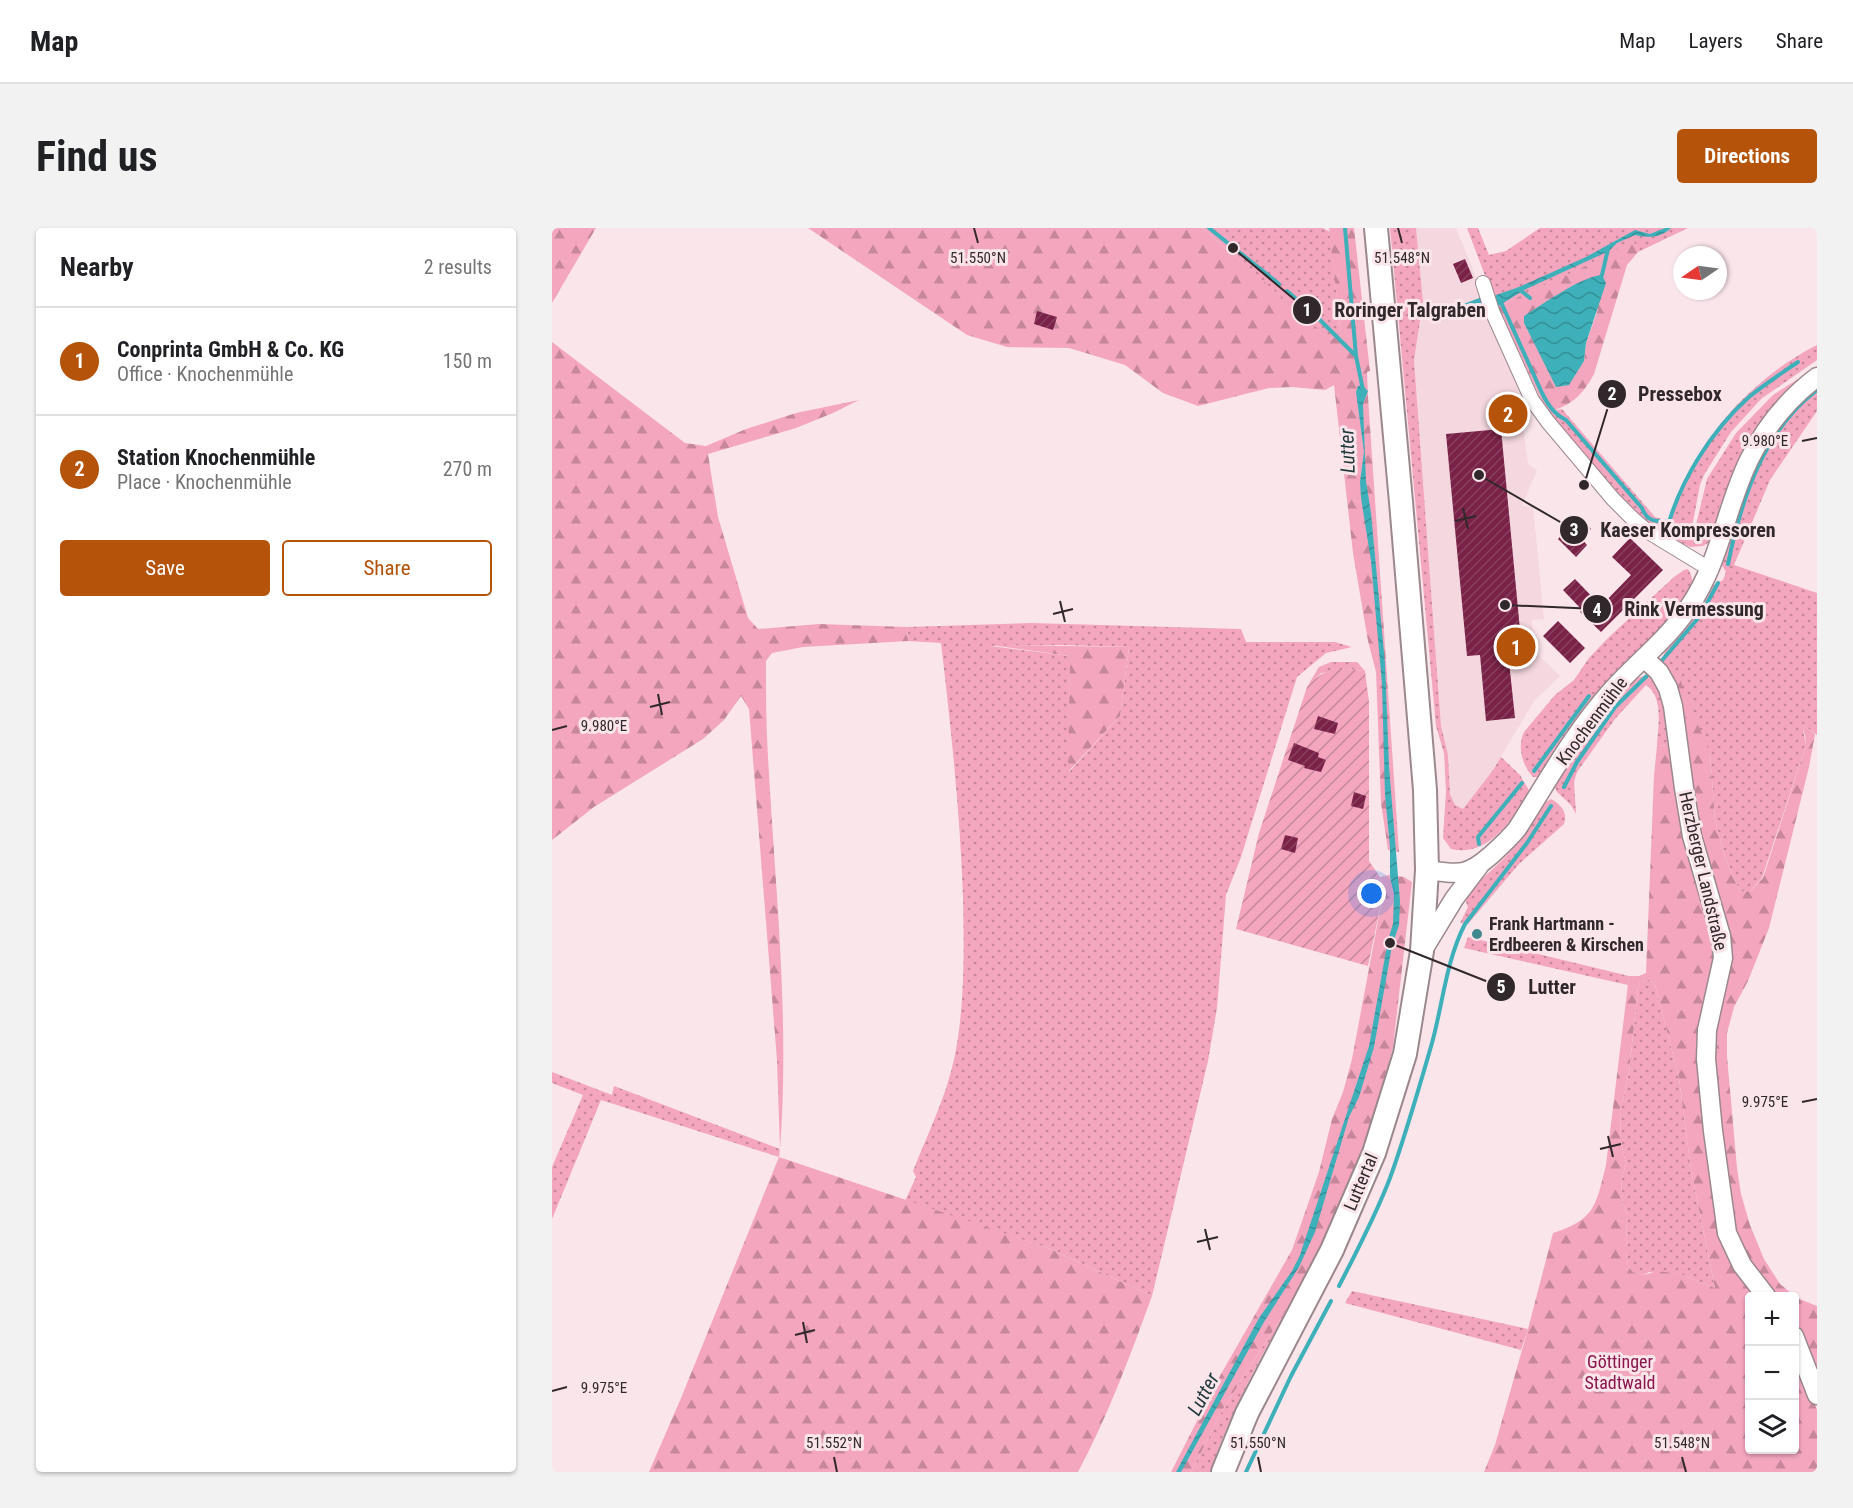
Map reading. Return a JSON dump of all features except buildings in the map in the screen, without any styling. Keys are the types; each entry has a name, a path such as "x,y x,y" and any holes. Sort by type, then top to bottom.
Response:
{"main road":[{"name":"Luttertal","path":"1223,1472 1246,1413 1332,1250 1374,1153 1405,1054 1422,951 1428,835 1422,742 1376,228"}],"street":[{"path":"1484,287 1492,311 1532,400 1578,459 1632,518 1647,531 1710,570"},
{"name":"Knochenmühle","path":"1422,951 1454,899 1483,862 1517,829 1611,690 1674,628 1689,608 1710,570 1734,498 1766,428 1817,376"},
{"name":"Herzberger Landstraße","path":"1644,658 1659,672 1668,688 1673,706 1692,836 1721,936 1723,958 1707,1030 1706,1059 1713,1131 1727,1233 1742,1265 1763,1292"},
{"path":"1427,870 1460,873 1483,862"},
{"path":"1798,1346 1817,1395"}],"shaded area":[{"path":"1416,228 1456,228 1514,371 1528,464 1537,470 1522,506 1533,506 1544,619 1532,620 1534,651 1560,676 1534,701 1493,770 1463,809 1455,805 1450,794 1448,755 1441,726 1414,360 1423,302"}],"green space":[{"path":"552,228 596,228 552,303"},
{"path":"808,228 1202,228 1330,339 1341,336 1329,228 1354,228 1370,371 1367,372 1368,397 1399,852 1388,850 1381,803 1376,672 1368,641 1353,553 1334,385 1325,390 1292,387 1269,388 1198,406 1163,393 1125,365 1069,348 1007,347 967,335"},
{"path":"1202,228 1323,228 1330,232 1341,337 1329,339"},
{"path":"1390,228 1416,228 1423,302 1414,360 1441,726 1448,755 1450,794 1455,805 1463,809 1501,757 1520,775 1530,792 1516,814 1498,834 1477,848 1464,850 1451,849 1443,838 1446,791 1444,753 1436,726"},
{"path":"1467,228 1478,228 1489,255 1506,251 1540,228 1688,228 1638,252 1633,240 1589,265 1497,307"},
{"path":"1633,239 1638,252 1627,265 1594,374 1575,399 1563,407 1547,412 1497,307 1588,265","holes":["1598,309 1586,343 1584,361 1537,348 1524,323"]},
{"path":"552,342 685,443 706,446 746,429 796,413 859,400 796,428 708,454 718,517 748,618 758,629 819,624 907,627 908,641 803,647 772,653 766,661 767,745 782,1002 783,1100 780,1149 777,1060 749,709 741,696 724,720 703,739 594,807 552,840"},
{"path":"1817,345 1817,360 1761,399 1731,432 1704,475 1692,527 1696,525 1707,479 1736,433 1773,395 1817,367 1794,388 1724,503 1721,503 1719,508 1722,510 1711,541 1703,546 1690,547 1663,534 1637,516 1547,412 1562,409 1655,517 1669,521 1691,467 1725,418 1768,377"},
{"path":"1817,386 1817,411 1770,480 1734,565 1817,593 1817,735 1802,724 1806,745 1762,878 1750,891 1740,892 1725,857 1715,820 1710,754 1662,664 1667,647 1674,637 1686,622 1691,622 1705,602 1702,599 1712,586 1723,580 1726,572 1720,562 1750,473 1778,425"},
{"path":"1688,569 1692,583 1689,597 1542,777 1533,777 1522,756 1521,744 1524,732 1555,695 1574,680 1589,658 1608,638 1674,577"},
{"path":"1031,623 1241,629 1246,642 1335,642 1352,647 1326,653 1297,677 1241,857 1226,895 1217,1008 1208,1061 1152,1296 1048,1248 905,1201 916,1177 913,1171 952,1070 961,1016 964,956 960,833 941,643 908,641 907,627","holes":["990,646 1129,647 1120,716 1069,772 1070,656"]},
{"path":"990,645 1129,647 1120,716 1068,772 1070,656"},
{"path":"1331,662 1357,662 1365,671 1346,669 1321,673 1307,687 1319,667"},
{"path":"1346,669 1365,671 1369,702 1369,861 1380,877 1383,894 1368,966 1236,929 1259,833 1307,687 1324,673"},
{"path":"1677,672 1710,754 1715,820 1725,857 1740,892 1750,891 1763,878 1806,745 1801,723 1815,734 1769,928 1748,981 1734,1007 1727,1033 1727,1056 1741,1194 1750,1225 1764,1259 1780,1284 1790,1292 1771,1292 1743,1256 1734,1229 1712,1059 1714,1032 1722,990 1680,699 1670,676"},
{"path":"1644,676 1653,680 1664,695 1667,705 1669,746 1657,745 1658,704 1652,690 1646,685 1615,719 1577,772 1574,782 1576,814 1571,805 1557,792 1554,785 1583,738 1631,680"},
{"name":"Göttinger Stadtwald","path":"1657,745 1669,746 1682,838 1714,930 1715,1193 1756,1292 1745,1292 1745,1454 1799,1454 1799,1360 1817,1410 1817,1472 1484,1472 1495,1445 1553,1233 1578,1223 1592,1209 1596,1201 1606,1165 1629,976 1646,973","holes":["1645,981 1655,985 1679,1078 1691,1170 1715,1288 1680,1274 1657,1271 1644,1275 1639,1274 1633,1272 1628,1266 1627,1215 1621,1195 1626,1164 1621,1142 1620,1111 1629,1072 1638,988 1640,982"]},
{"path":"1551,799 1563,809 1564,824 1519,864 1468,924 1460,923 1468,907 1464,897 1468,891 1511,851 1540,807"},
{"path":"1389,875 1404,877 1412,882 1393,1047 1372,1128 1331,1225 1300,1288 1223,1409 1191,1472 1171,1472 1221,1374 1292,1250 1319,1172 1332,1119 1343,1092 1352,1059 1383,894 1380,877"},
{"path":"1468,937 1629,976 1628,985 1464,948"},
{"path":"1645,981 1655,985 1679,1078 1691,1170 1715,1288 1680,1274 1649,1272 1644,1275 1639,1274 1633,1272 1628,1266 1627,1215 1621,1195 1626,1164 1621,1142 1620,1111 1629,1072 1638,988 1640,982"},
{"path":"552,1072 612,1095 614,1086 780,1149 779,1157 601,1100 552,1219 552,1167 583,1095 552,1083"},
{"path":"779,1157 1048,1248 1152,1296 1109,1408 1078,1472 649,1472"},
{"path":"1300,1288 1239,1401 1210,1472 1191,1472 1223,1409"},
{"path":"1352,1291 1528,1329 1521,1350 1345,1303"},
{"path":"1799,1299 1817,1306 1817,1378 1801,1334"}],"water":[{"path":"1671,228 1659,235 1649,237 1635,235 1617,243 1609,251 1524,290 1497,307 1435,322 1432,316 1482,297 1493,296 1519,287 1586,257 1635,230 1650,234"},
{"path":"1602,275 1606,283 1586,343 1584,361 1569,385 1556,387 1524,323 1524,316 1574,285"},
{"path":"1362,385 1368,391 1363,404 1366,481 1385,663 1389,766 1400,901 1399,925 1392,946 1374,1047 1359,1097 1349,1117 1315,1232 1299,1267 1264,1322 1181,1472 1176,1472 1259,1318 1292,1271 1300,1255 1369,1046 1388,940 1393,924 1394,894 1390,877 1390,847 1385,795 1382,684 1371,561 1360,482 1364,452 1356,392 1358,386"}],"waterway":[{"path":"1209,228 1279,284"},
{"path":"1345,228 1356,356"},
{"path":"1602,275 1608,249"},
{"path":"1519,289 1530,298"},
{"path":"1287,291 1356,356 1363,390"},
{"path":"1500,300 1542,393 1552,409 1566,420 1650,519 1669,521"},
{"path":"1667,529 1689,475 1722,425 1749,397 1798,362"},
{"path":"1728,564 1740,516 1757,468 1782,425 1817,390"},
{"path":"1658,665 1700,616 1718,583"},
{"path":"1564,787 1577,762 1615,707 1652,671"},
{"path":"1534,771 1589,696"},
{"path":"1479,844 1478,837 1522,783"},
{"path":"1339,1286 1385,1192 1396,1161 1432,1043 1453,953 1465,924 1527,843 1551,806"},
{"path":"1246,1472 1291,1376 1331,1301"}],"place":[{"name":"Roringer Talgraben","path":"1233,248"},
{"name":"Station Knochenmühle","path":"1508,414"},
{"name":"Kaeser Kompressoren","path":"1479,475"},
{"name":"Pressebox","path":"1584,485"},
{"name":"Rink Vermessung","path":"1505,605"},
{"name":"Conprinta GmbH & Co. KG","path":"1516,647"},
{"name":"Frank Hartmann - Erdbeeren & Kirschen","path":"1477,934"},
{"name":"Lutter","path":"1390,943"}]}
